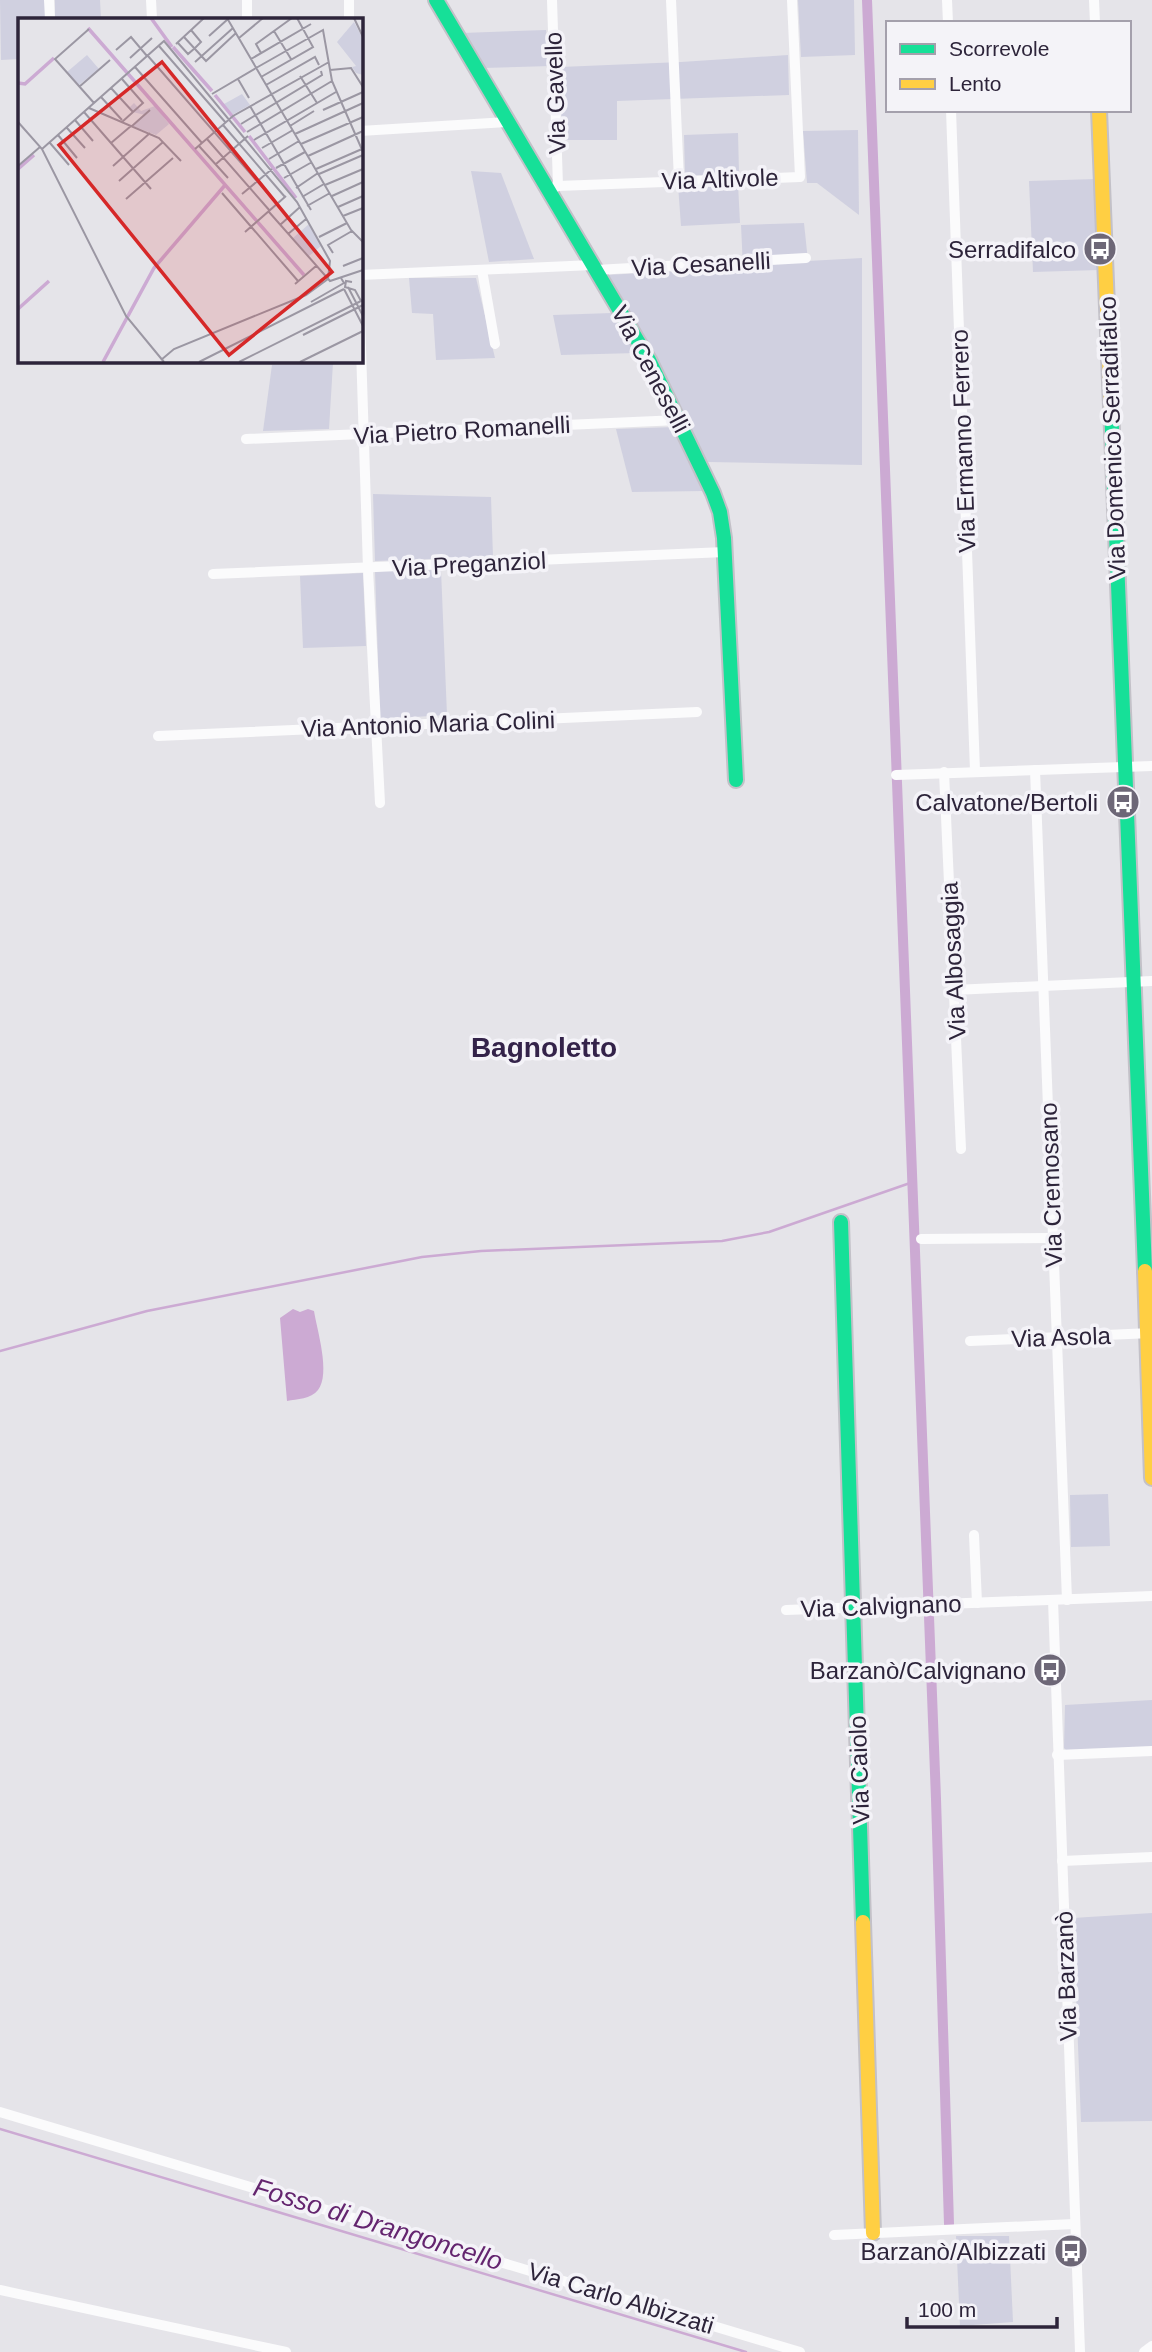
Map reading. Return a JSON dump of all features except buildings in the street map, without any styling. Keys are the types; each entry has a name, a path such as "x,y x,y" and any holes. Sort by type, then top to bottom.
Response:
{"street":[{"path":"49,0 50,18"},
{"path":"151,0 152,18"},
{"path":"247,0 247,18"},
{"path":"349,0 349,18"},
{"name":"Via Ceneselli","path":"436,0 507,122 553,188 637,338 717,501 725,552 736,780"},
{"name":"Via Gavello","path":"552,0 553,188"},
{"path":"671,0 679,180"},
{"name":"Via Altivole","path":"553,188 679,180 800,177 792,0"},
{"path":"947,0 948,21"},
{"path":"1094,0 1095,21"},
{"name":"Via Ermanno Ferrero","path":"951,112 975,771"},
{"name":"Via Domenico Serradifalco","path":"1099,112 1149,1333 1152,1478"},
{"path":"362,131 507,122"},
{"name":"Via Cesanelli","path":"362,275 806,258"},
{"path":"482,270 495,344"},
{"path":"362,362 368,569 380,803"},
{"name":"Via Pietro Romanelli","path":"246,439 679,420"},
{"name":"Via Preganziol","path":"213,574 725,552"},
{"name":"Via Antonio Maria Colini","path":"158,736 697,712"},
{"path":"896,775 1152,766"},
{"name":"Via Cremosano","path":"1035,771 1067,1600"},
{"name":"Via Albosaggia","path":"944,772 961,1149"},
{"path":"954,990 1152,981"},
{"name":"Via Caiolo","path":"841,1222 873,2234"},
{"path":"921,1239 1052,1238"},
{"name":"Via Asola","path":"970,1341 1149,1333"},
{"name":"Via Calvignano","path":"974,1535 977,1603"},
{"name":"Via Calvignano","path":"786,1610 1152,1595"},
{"name":"Via Barzanò","path":"1053,1600 1080,2352"},
{"path":"1057,1755 1152,1751"},
{"path":"1062,1861 1152,1857"},
{"name":"Via Carlo Albizzati","path":"0,2112 800,2352"},
{"path":"834,2235 1074,2224"},
{"path":"0,2290 286,2352"},
{"path":"1144,2352 1152,2346"}],"shaded area":[{"path":"0,0 45,0 45,18 18,18 18,59 1,60"},
{"path":"55,0 100,0 101,18 55,18"},
{"path":"798,0 854,0 855,55 801,57"},
{"path":"546,30 551,66 483,68 462,33"},
{"path":"788,55 789,95 617,101 617,140 562,140 560,67"},
{"path":"858,130 859,215 817,183 807,183 803,131"},
{"path":"738,133 739,173 685,176 684,135"},
{"path":"471,171 501,173 534,259 489,262"},
{"path":"1096,179 1099,270 1033,272 1029,181"},
{"path":"738,184 740,223 681,226 678,185"},
{"path":"804,223 808,261 862,258 862,465 708,462 605,275 743,268 741,225"},
{"path":"409,278 476,278 495,358 436,360 433,314 412,313"},
{"path":"612,313 637,353 561,355 553,315"},
{"path":"333,363 329,429 263,431 272,365"},
{"path":"675,427 705,491 632,492 616,429"},
{"path":"373,494 491,497 493,557 375,561"},
{"path":"441,570 447,715 380,719 375,571"},
{"path":"363,573 366,646 303,648 300,576"},
{"path":"293,1309 300,1312 308,1309 314,1311 322,1352 323,1374 322,1383 315,1393 287,1401 280,1318"},
{"path":"1108,1494 1110,1546 1071,1547 1070,1495"},
{"path":"1152,1700 1152,1748 1067,1751 1064,1748 1065,1705"},
{"path":"1152,1913 1152,2121 1081,2122 1073,1918"},
{"path":"956,2236 1009,2236 1013,2322 960,2326"}],"waterway":[{"path":"867,0 936,1799 949,2224"},
{"path":"0,1351 147,1311 422,1257 481,1251 722,1241 769,1232 913,1182"},
{"name":"Fosso di Drangoncello","path":"0,2129 746,2352"}],"traffic: fast":[{"path":"436,0 649,360 713,493 720,512 724,538 736,780"},
{"path":"1111,406 1145,1271"},
{"path":"841,1222 863,1922"}],"traffic: slow":[{"path":"1099,112 1111,406"},
{"path":"1145,1271 1152,1478"},
{"path":"863,1922 873,2233"}],"place":[{"name":"Serradifalco","path":"1100,249"},
{"name":"Calvatone/Bertoli","path":"1123,802"},
{"name":"Barzanò/Calvignano","path":"1050,1670"},
{"name":"Barzanò/Albizzati","path":"1071,2251"}],"district":[{"name":"Bagnoletto","path":"544,1047"}]}
